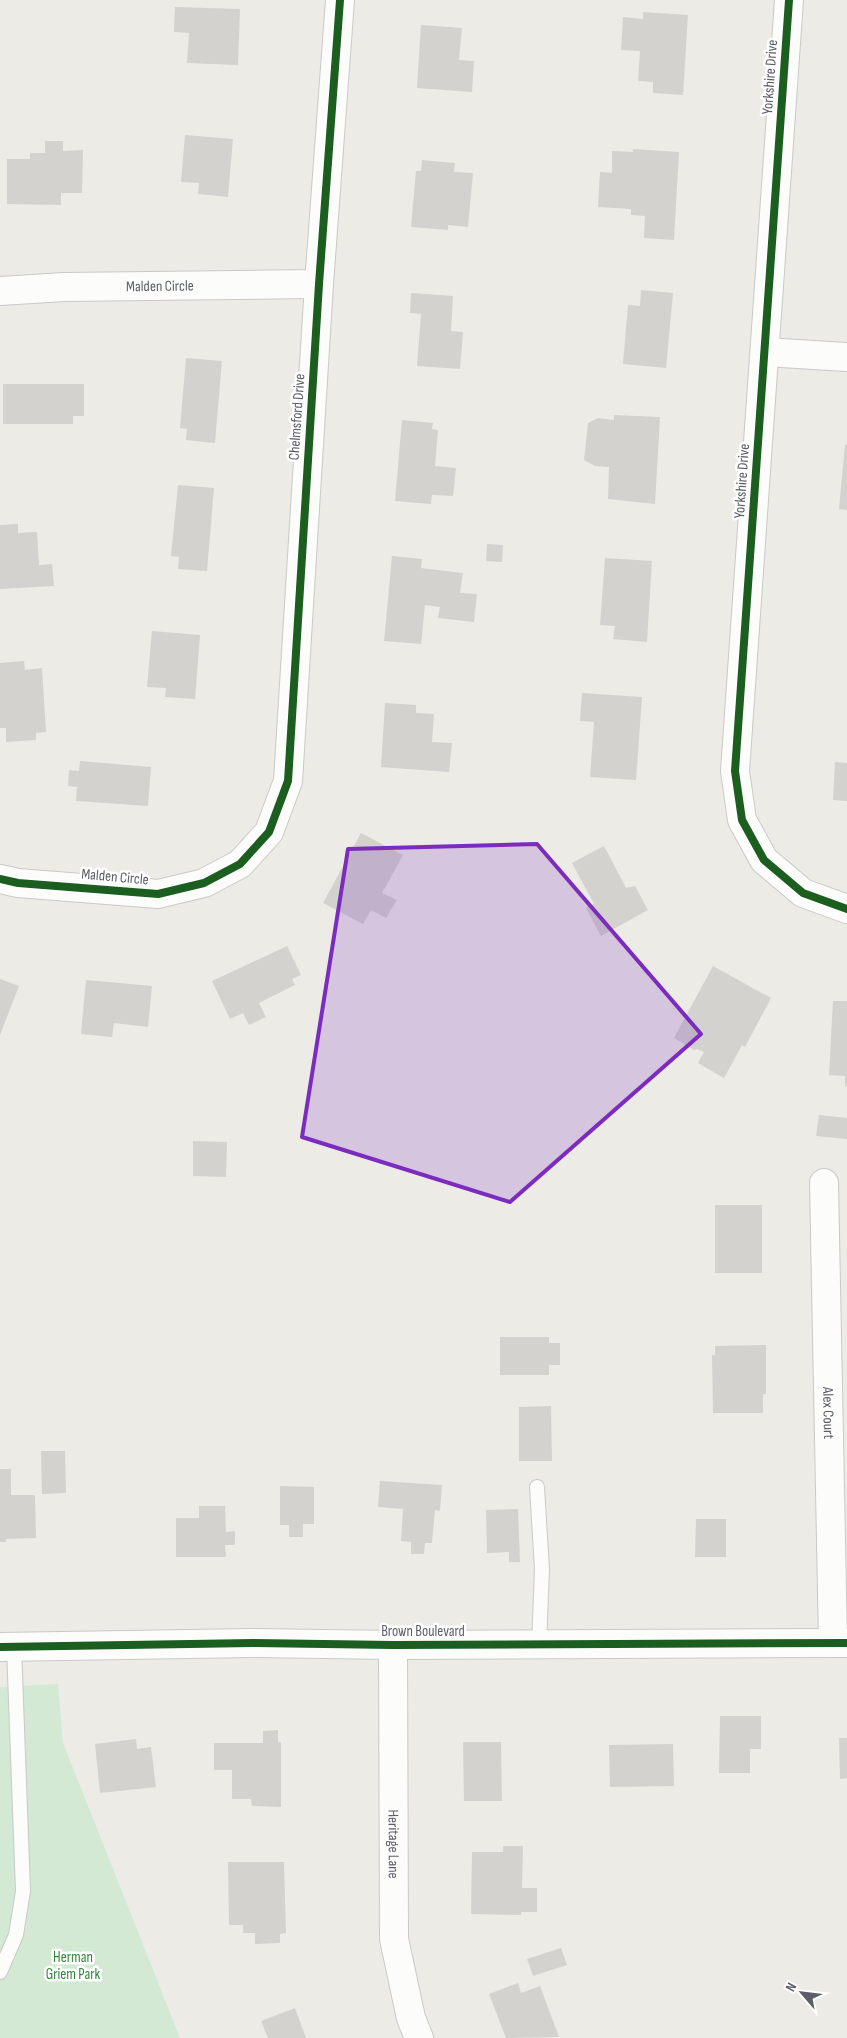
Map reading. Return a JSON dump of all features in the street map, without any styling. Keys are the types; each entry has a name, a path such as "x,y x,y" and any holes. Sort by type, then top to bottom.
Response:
{"street":[{"name":"Chelmsford Drive","path":"269,832 288,781 319,284 340,0"},
{"name":"Yorkshire Drive","path":"789,0 735,771 742,820 764,860 803,893 847,908"},
{"name":"Malden Circle","path":"0,291 64,287 319,284"},
{"path":"765,352 847,357"},
{"name":"Malden Circle","path":"0,879 18,883 158,894 204,883 240,864 269,832"},
{"name":"Alex Court","path":"824,1183 840,1643"},
{"name":"Brown Boulevard","path":"7,1647 253,1643 393,1646 840,1643"},
{"name":"Heritage Lane","path":"393,1646 394,1939 411,2018 419,2038"}],"lane":[{"path":"536,1487 542,1570 540,1645"},
{"path":"0,1972 16,1935 24,1890 7,1647"}],"highlighted area":[{"path":"537,844 701,1034 510,1202 302,1137 348,849"}],"green space":[{"name":"Herman Griem Park","path":"58,1684 63,1743 180,2038 0,2038 0,1687"}],"building":[{"path":"175,7 240,9 238,65 187,63 189,33 174,32"},
{"path":"643,12 688,15 683,95 653,93 653,82 638,81 640,51 621,50 623,17 643,19"},
{"path":"421,25 462,28 459,60 474,61 472,92 417,88"},
{"path":"185,135 233,139 228,197 198,194 199,183 181,182"},
{"path":"45,141 63,141 63,151 83,150 82,193 61,193 61,205 7,204 7,159 30,159 30,153 45,153"},
{"path":"633,149 679,152 674,240 644,238 645,216 631,215 631,209 598,207 600,172 612,173 612,151 633,152"},
{"path":"422,160 455,163 454,172 473,173 468,227 448,225 448,230 411,227 416,171 421,171"},
{"path":"641,290 673,293 666,368 623,364 628,305 640,306"},
{"path":"411,293 453,296 451,331 463,332 460,369 417,366 421,314 410,313"},
{"path":"186,358 222,361 215,443 186,440 187,429 180,428"},
{"path":"3,384 84,384 84,416 73,416 73,424 3,424"},
{"path":"614,415 660,417 655,504 608,499 609,467 595,466 584,460 588,423 598,418 614,420"},
{"path":"402,420 433,423 432,429 438,430 435,466 456,468 453,496 432,495 431,504 395,501"},
{"path":"845,445 847,445 847,510 839,509"},
{"path":"178,485 214,488 207,571 178,569 179,557 171,556"},
{"path":"18,524 18,533 37,532 39,565 52,564 54,586 0,589 0,525"},
{"path":"487,544 503,545 502,562 486,561"},
{"path":"392,556 422,559 421,568 463,573 460,593 477,594 474,622 438,618 440,607 425,605 421,644 384,641"},
{"path":"605,558 652,561 647,642 613,639 615,626 600,625"},
{"path":"152,631 200,635 195,699 165,697 166,688 147,687"},
{"path":"24,661 25,670 42,668 46,732 36,733 36,740 6,742 6,728 0,728 0,663"},
{"path":"582,693 642,697 636,780 590,777 594,722 580,721"},
{"path":"385,703 416,705 416,713 434,714 432,742 452,743 449,772 381,767"},
{"path":"80,761 151,767 148,806 76,801 77,787 68,786 69,770 79,771"},
{"path":"835,762 847,763 847,801 833,800"},
{"path":"361,833 403,855 382,893 397,900 386,918 371,910 363,924 323,903"},
{"path":"604,846 626,888 635,886 648,910 601,936 586,908 594,904 572,863"},
{"path":"287,946 301,975 292,979 295,985 259,1003 266,1017 249,1025 243,1013 230,1019 212,981"},
{"path":"713,966 771,998 745,1047 742,1045 724,1078 698,1063 704,1052 697,1049 694,1050 674,1038"},
{"path":"0,979 19,986 0,1035"},
{"path":"86,980 152,986 148,1027 114,1023 112,1037 81,1034"},
{"path":"833,1001 847,1001 847,1087 845,1086 845,1076 829,1075"},
{"path":"819,1115 847,1118 847,1139 816,1136"},
{"path":"193,1141 227,1142 226,1177 193,1176"},
{"path":"715,1205 762,1205 762,1273 715,1273"},
{"path":"500,1337 549,1337 549,1343 560,1343 560,1365 549,1365 549,1375 500,1375"},
{"path":"766,1345 766,1394 763,1394 763,1413 713,1413 712,1355 715,1355 715,1346"},
{"path":"551,1406 552,1461 519,1461 519,1407"},
{"path":"41,1451 65,1451 66,1493 42,1494"},
{"path":"0,1469 11,1469 11,1495 35,1495 36,1538 6,1539 6,1542 0,1542"},
{"path":"380,1481 442,1485 440,1511 435,1510 432,1543 425,1543 424,1554 411,1554 411,1542 401,1541 403,1509 378,1507"},
{"path":"280,1486 314,1487 314,1524 303,1524 303,1537 289,1537 289,1525 280,1525"},
{"path":"199,1506 225,1506 226,1532 235,1531 235,1545 225,1545 226,1557 176,1557 176,1518 199,1518"},
{"path":"518,1509 520,1562 509,1562 509,1552 487,1553 486,1510"},
{"path":"696,1519 726,1519 726,1557 695,1557"},
{"path":"720,1716 761,1716 761,1749 750,1749 750,1773 719,1773"},
{"path":"278,1730 278,1742 281,1742 281,1807 252,1806 251,1799 232,1799 232,1770 214,1770 214,1743 263,1743 263,1731"},
{"path":"839,1738 847,1738 847,1778 840,1779"},
{"path":"136,1739 137,1749 151,1747 156,1787 100,1793 95,1744"},
{"path":"463,1742 501,1742 502,1801 464,1801"},
{"path":"673,1744 674,1786 610,1787 609,1745"},
{"path":"503,1846 523,1846 522,1888 537,1888 537,1912 521,1912 521,1915 471,1914 472,1852 503,1852"},
{"path":"228,1862 284,1862 286,1933 280,1934 280,1943 255,1944 255,1933 243,1933 243,1925 229,1925"},
{"path":"561,1948 567,1965 533,1976 527,1959"},
{"path":"518,1983 521,1993 540,1986 559,2037 506,2038 489,1994"},
{"path":"295,2008 306,2038 268,2038 261,2021"}],"cycle path":[{"path":"0,879 18,883 158,894 204,883 240,864 269,832 288,781 319,284 340,0"},
{"path":"789,0 735,771 742,820 764,860 803,893 847,909"},
{"path":"0,1647 253,1643 393,1645 847,1643"}]}
